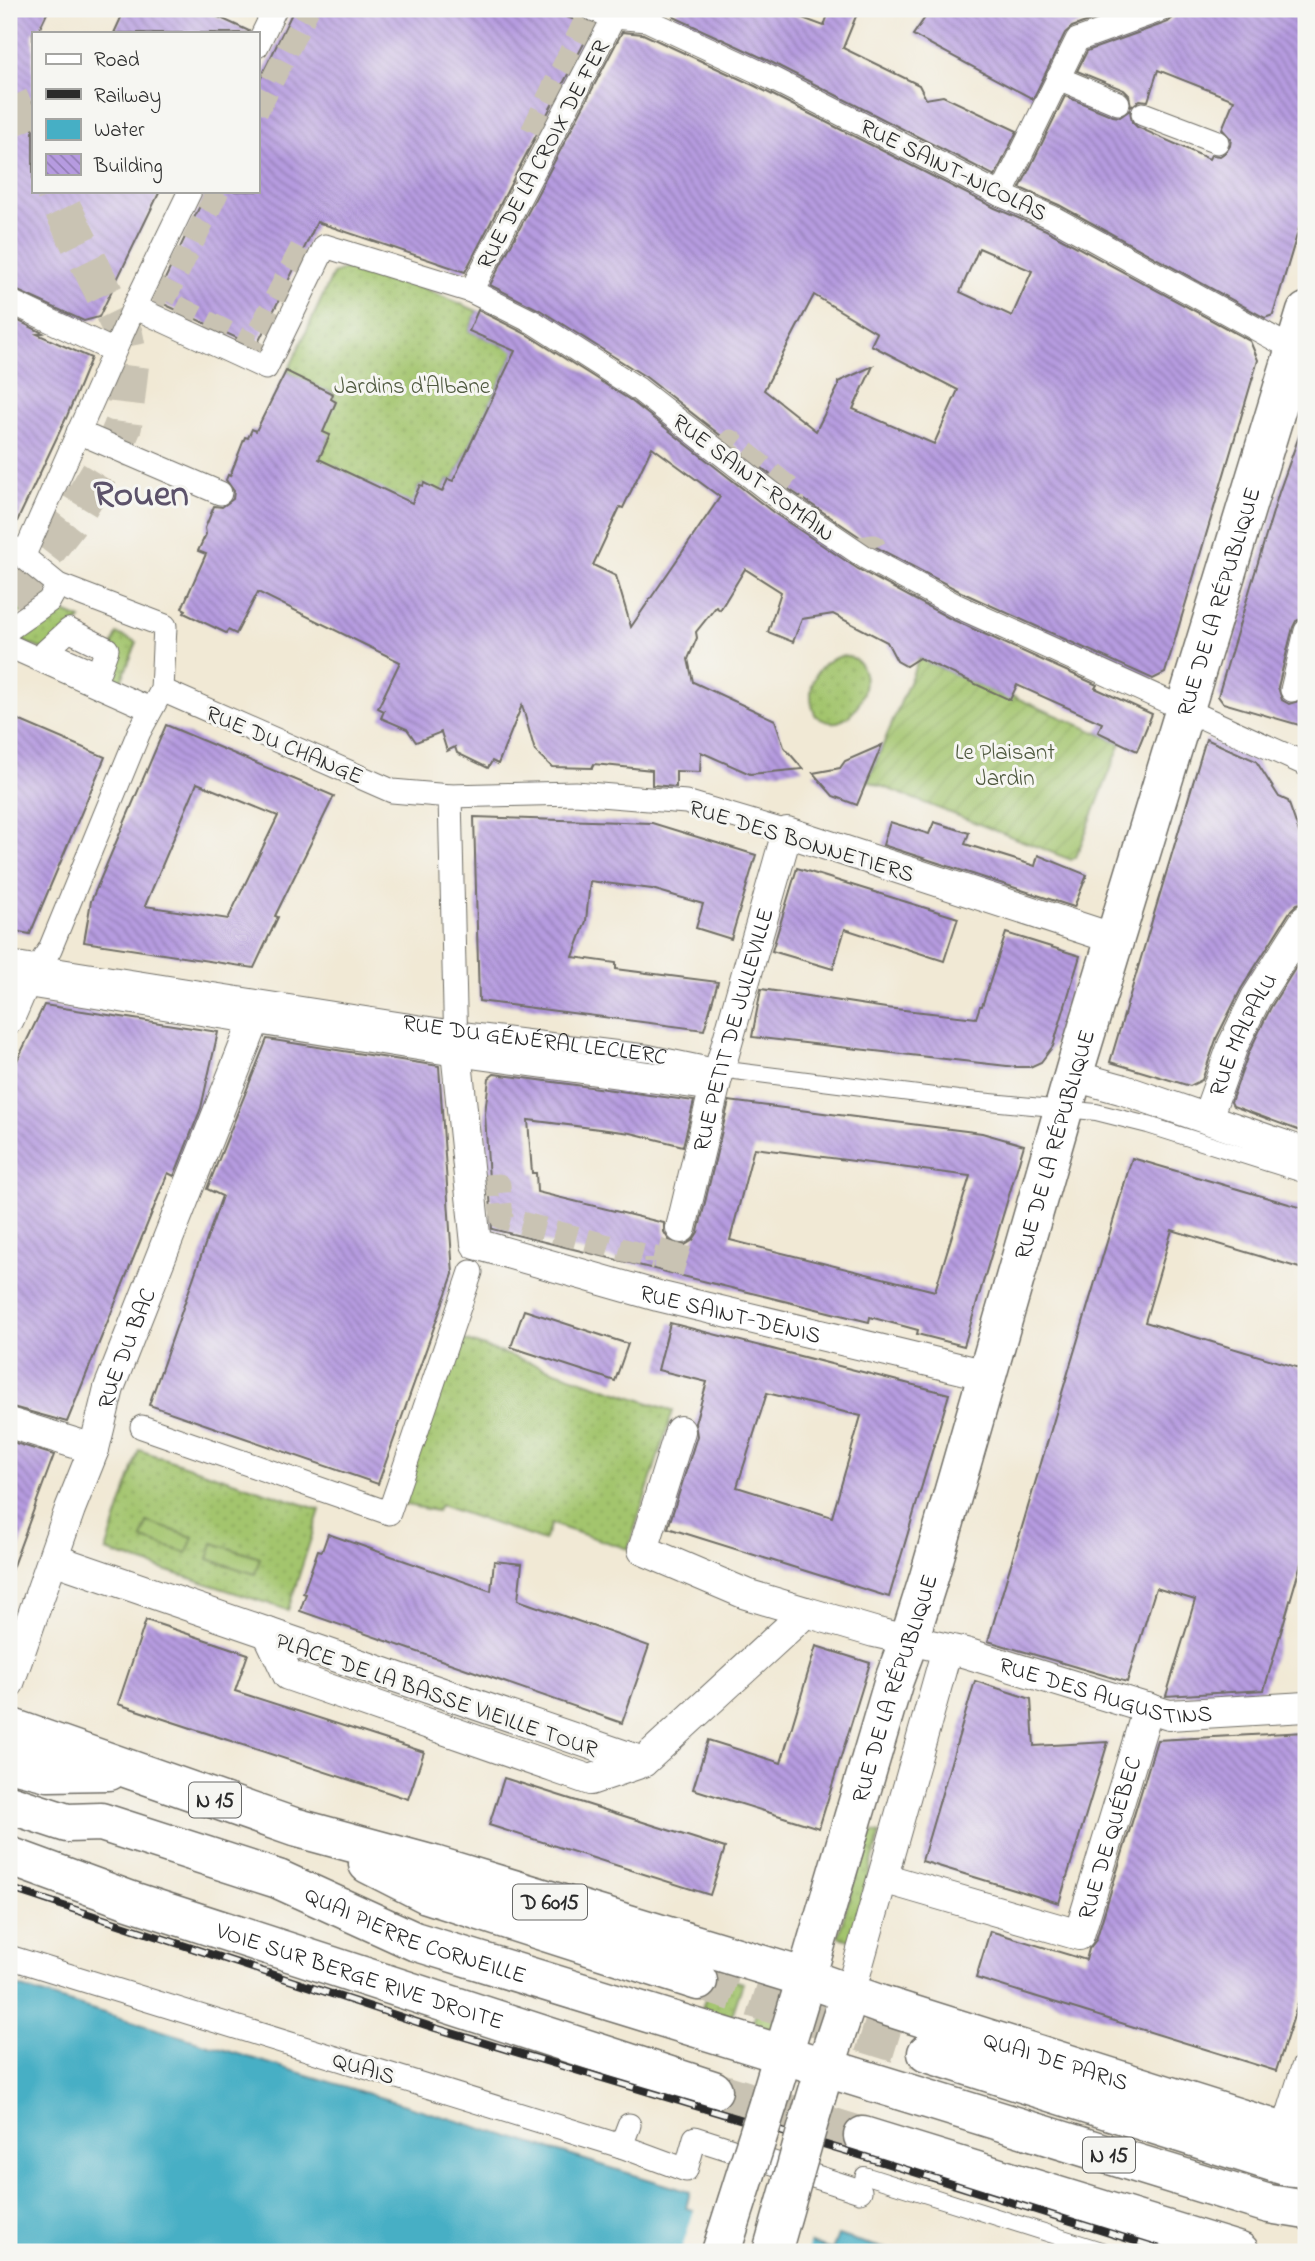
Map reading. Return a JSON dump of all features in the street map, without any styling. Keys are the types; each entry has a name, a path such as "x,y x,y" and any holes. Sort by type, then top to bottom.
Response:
{"main road":[{"name":"RUE DE LA RÉPUBLIQUE","path":"721,2252 777,2077 894,1680 909,1640 1115,939 1185,710 1300,353 1306,312"},
{"path":"9,1727 136,1771"},
{"path":"9,1762 48,1772 136,1771"},
{"name":"D 6015","path":"9,1768 81,1805 101,1822"},
{"name":"N 15","path":"136,1771 294,1827"},
{"name":"QUAI PIERRE CORNEILLE","path":"9,1804 67,1823 101,1822 278,1879 414,1941 818,2090"},
{"name":"D 6015","path":"294,1827 434,1865 806,1978"},
{"name":"D 6015","path":"278,1879 422,1912 696,1989 428,1894 294,1827"},
{"name":"VOIE SUR BERGE RIVE DROITE","path":"9,1856 142,1904 713,2090"},
{"name":"QUAI DE PARIS","path":"806,1978 879,2004 1296,2136"},
{"path":"772,2252 818,2090 850,1993"},
{"path":"1304,2209 1272,2187 923,2062 1285,2166 1306,2168"},
{"name":"N 15","path":"818,2090 1269,2204 1304,2209"},
{"path":"863,2136 1240,2252"}],"street":[{"path":"1001,195 1077,40 1163,9"},
{"path":"259,38 266,12"},
{"name":"RUE SAINT-NICOLAS","path":"603,13 649,14 1001,195 1052,217 1300,353"},
{"name":"RUE DE LA CROIX DE FER","path":"471,291 603,13"},
{"path":"1058,78 1118,103"},
{"path":"1143,114 1217,142"},
{"path":"9,1019 21,971 50,949 153,704 165,626 58,585 14,554 78,432 190,192"},
{"name":"RUE SAINT-ROMAIN","path":"134,307 266,368 325,246 471,291 533,322 638,389 782,501 865,557 955,605 1305,764"},
{"path":"9,301 114,351"},
{"path":"78,432 220,493"},
{"path":"9,629 49,601 58,585"},
{"path":"1292,690 1306,631"},
{"name":"RUE DU CHANGE","path":"9,646 153,704 392,791 444,796"},
{"name":"RUE DES BONNETIERS","path":"444,796 575,793 686,803 787,832 1115,939"},
{"path":"142,1427 389,1513 474,1258 455,1040 444,796"},
{"name":"RUE PETIT DE JULLEVILLE","path":"681,1227 717,1077 787,832"},
{"name":"RUE MALPALU","path":"1207,1118 1233,1045 1256,998 1306,919"},
{"name":"RUE DU GÉNÉRAL LECLERC","path":"21,971 255,1018 455,1040 717,1077"},
{"name":"RUE DU BAC","path":"9,1683 94,1449 109,1388 255,1018"},
{"path":"1069,1092 1207,1118 1306,1153"},
{"name":"RUE SAINT-DENIS","path":"474,1258 663,1284 987,1375"},
{"path":"9,1423 94,1449"},
{"name":"RUE DES AUGUSTINS","path":"680,1431 643,1550 800,1617 947,1649 1169,1715 1306,1707"},
{"name":"PLACE DE LA BASSE VIEILLE TOUR","path":"53,1559 643,1762 800,1617"},
{"name":"RUE DE LA RÉPUBLIQUE","path":"850,1993 947,1649"},
{"name":"RUE DE QUÉBEC","path":"883,1878 1079,1935 1147,1708"},
{"name":"QUAIS","path":"9,1957 621,2147 686,2170 695,2138 860,2191"},
{"path":"1296,2136 1306,2069"},
{"path":"621,2147 629,2125"}],"lane":[{"name":"RUE DU GÉNÉRAL LECLERC","path":"21,971 254,996 455,1040"},
{"name":"RUE DU GÉNÉRAL LECLERC","path":"717,1077 958,1099 1069,1092 1113,1115 1306,1175"},
{"path":"860,2191 864,2175 1107,2252"}],"green space":[{"name":"Jardins d'Albane","path":"362,262 477,311 469,331 516,349 453,481 448,479 440,494 424,484 420,485 417,491 421,492 414,507 318,460 330,436 320,430 336,402 333,393 326,390 325,392 288,371 333,274"},
{"path":"9,580 47,596 9,620"},
{"path":"52,607 81,619 46,651 20,640 30,620"},
{"path":"117,634 137,642 120,684 109,679 105,663"},
{"path":"842,656 856,660 863,670 865,683 855,710 844,719 831,722 816,716 811,698 812,688 818,671 824,664"},
{"name":"Le Plaisant Jardin","path":"919,658 1005,697 1012,696 1121,743 1076,857 1071,860 868,781"},
{"path":"455,1337 673,1411 628,1549 551,1524 544,1541 440,1505 437,1511 396,1503"},
{"path":"139,1450 320,1510 288,1610 106,1551"},
{"path":"147,1522 193,1537 187,1553 142,1539"},
{"path":"213,1543 260,1558 255,1574 208,1559"},
{"path":"869,1831 880,1834 850,1940 838,1937"},
{"path":"714,1974 743,1983 730,2021 701,2011"},
{"path":"763,1990 782,1996 775,2033 751,2028"}],"water":[{"path":"9,1984 690,2192 686,2208 832,2250 838,2235 895,2252 9,2252"}],"pier":[{"path":"695,2207 810,2240 807,2252 681,2252"}],"building":[{"path":"9,9 49,9 39,30 32,32 32,192 160,192 99,317 84,321 9,287"},
{"path":"125,9 201,9 249,31 248,32 114,32"},
{"path":"294,9 545,9 589,25 591,30 465,272 317,222 256,347 155,300 207,192 259,192 259,82"},
{"path":"677,9 778,9 824,26 830,9 859,9 843,48 919,85 926,99 943,96 1017,131 995,176 767,60 674,17"},
{"path":"931,9 1122,9 1072,27 1065,33 1033,99 913,35"},
{"path":"1177,9 1306,9 1306,205 1273,315 1265,318 1059,205 1020,188 1065,96 1113,116 1120,117 1130,110 1132,122 1137,127 1209,159 1211,155 1220,156 1226,152 1231,139 1222,129 1234,100 1158,70 1148,101 1140,100 1131,107 1129,95 1124,90 1077,71 1087,51 1168,22"},
{"path":"622,32 643,34 755,86 995,208 1046,230 1250,341 1258,360 1165,673 1153,679 961,592 872,545 790,490 646,377 540,310 490,285","holes":["979,248 1032,271 1012,316 960,292","814,295 877,333 871,345 958,390 934,444 853,409 873,366 838,382 816,431 764,390"]},
{"path":"478,310 526,334 630,400 774,513 858,569 949,618 1097,685 1095,688 1152,714 1137,751 1098,732 1102,723 1017,685 1010,700 919,658 906,666 897,661 887,642 833,614 802,619 793,642 768,632 781,592 745,569 720,610 716,607 696,632 697,638 688,659 693,682 775,720 784,747 803,769 750,774 701,752 700,772 676,771 676,787 652,785 652,770 594,764 592,768 552,767 535,751 522,705 498,764 492,761 488,768 457,753 455,747 447,751 441,732 416,742 407,729 381,718 384,711 378,708 400,662 258,592 236,634 228,630 226,633 184,613 186,610 182,608 206,554 198,551 214,506 222,507 233,499 234,491 226,480 228,475 230,476 245,437 248,438 252,429 256,431 286,371 333,394 331,399 336,402 323,432 330,435 319,459 412,503 420,485 423,486 424,483 442,492 448,479 453,481 515,351 469,331","holes":["652,447 720,497 631,627 616,576 593,565"]},
{"path":"9,316 43,333 37,334 91,358 67,416 12,532 9,531"},
{"path":"1303,425 1306,426 1306,617 1296,621 1293,627 1278,687 1282,700 1289,704 1302,700 1306,691 1306,727 1223,703 1218,696 1279,492"},
{"path":"9,716 105,757 30,934 9,930"},
{"path":"166,725 334,796 275,916 278,917 254,968 84,942 91,901","holes":["197,783 278,816 228,919 145,906"]},
{"path":"1206,739 1256,761 1279,797 1288,801 1300,835 1306,838 1306,902 1297,904 1291,910 1241,989 1217,1037 1202,1080 1190,1086 1110,1062"},
{"path":"882,745 857,805 833,796 813,773 840,768 845,761"},
{"path":"474,817 652,823 756,855 731,939 696,928 703,904 652,889 590,881 586,921 573,957 616,963 616,969 718,982 704,1030 479,1001"},
{"path":"890,822 929,834 934,822 969,833 965,844 1035,866 1038,855 1087,875 1074,907 883,845"},
{"path":"797,868 958,918 944,961 845,929 833,969 772,951"},
{"path":"1006,933 1080,956 1053,1046 1041,1062 1030,1067 752,1037 761,989 886,1008 976,1018"},
{"path":"1306,951 1306,1133 1233,1106 1231,1102 1249,1052 1271,1007"},
{"path":"44,1005 218,1032 201,1108 174,1176 168,1173 67,1422 9,1406 9,1077"},
{"path":"267,1039 439,1066 453,1274 378,1484 149,1405 222,1196 207,1189"},
{"path":"494,1074 694,1101 683,1146 631,1133 528,1120 532,1173 536,1173 537,1192 664,1223 664,1232 669,1240 678,1245 685,1245 693,1240 698,1232 729,1101 982,1133 1024,1145 964,1346 917,1334 918,1330 870,1317 869,1322 492,1229 485,1114 489,1078","holes":["754,1148 970,1176 935,1291 730,1240"]},
{"path":"1132,1158 1306,1209 1306,1270 1172,1230 1145,1322 1306,1370 1306,1546 1264,1690 1166,1696 1195,1600 1156,1588 1127,1682 988,1641"},
{"path":"524,1310 628,1344 615,1381 511,1347"},
{"path":"670,1323 949,1394 889,1597 668,1528 697,1436 695,1423 707,1382 658,1370","holes":["767,1393 861,1416 832,1517 737,1487"]},
{"path":"9,1441 54,1455 11,1571 9,1571"},
{"path":"328,1534 491,1591 494,1561 522,1564 518,1600 649,1646 622,1723 300,1611 306,1594 303,1593 318,1550 322,1551"},
{"path":"146,1620 248,1654 235,1691 424,1752 408,1799 118,1704"},
{"path":"816,1646 870,1663 819,1828 693,1789 708,1740 781,1763"},
{"path":"975,1681 1031,1699 1034,1746 1108,1742 1059,1903 922,1861"},
{"path":"1306,1732 1306,1979 1276,2071 976,1978 990,1931 1086,1960 1089,1949 1096,1940 1157,1740"},
{"path":"504,1778 725,1848 710,1895 489,1825"}],"tunnel":[{"path":"259,107 308,9"},
{"path":"532,132 591,9"},
{"path":"9,98 32,146"},
{"path":"9,595 17,589 72,518 112,452 123,426 130,365 124,334 54,192"},
{"path":"218,192 164,300 252,345 306,239"},
{"path":"722,454 731,441 793,491 794,509"},
{"path":"853,549 874,546 879,556 876,563"},
{"path":"484,1186 499,1185 502,1218 655,1258 655,1262"},
{"path":"668,1272 681,1228"},
{"path":"698,1981 927,2053"},
{"path":"713,2090 863,2136"}],"railway":[{"path":"9,1888 435,2028 853,2153 1170,2252"}],"district":[{"name":"Rouen","path":"141,492"}]}
